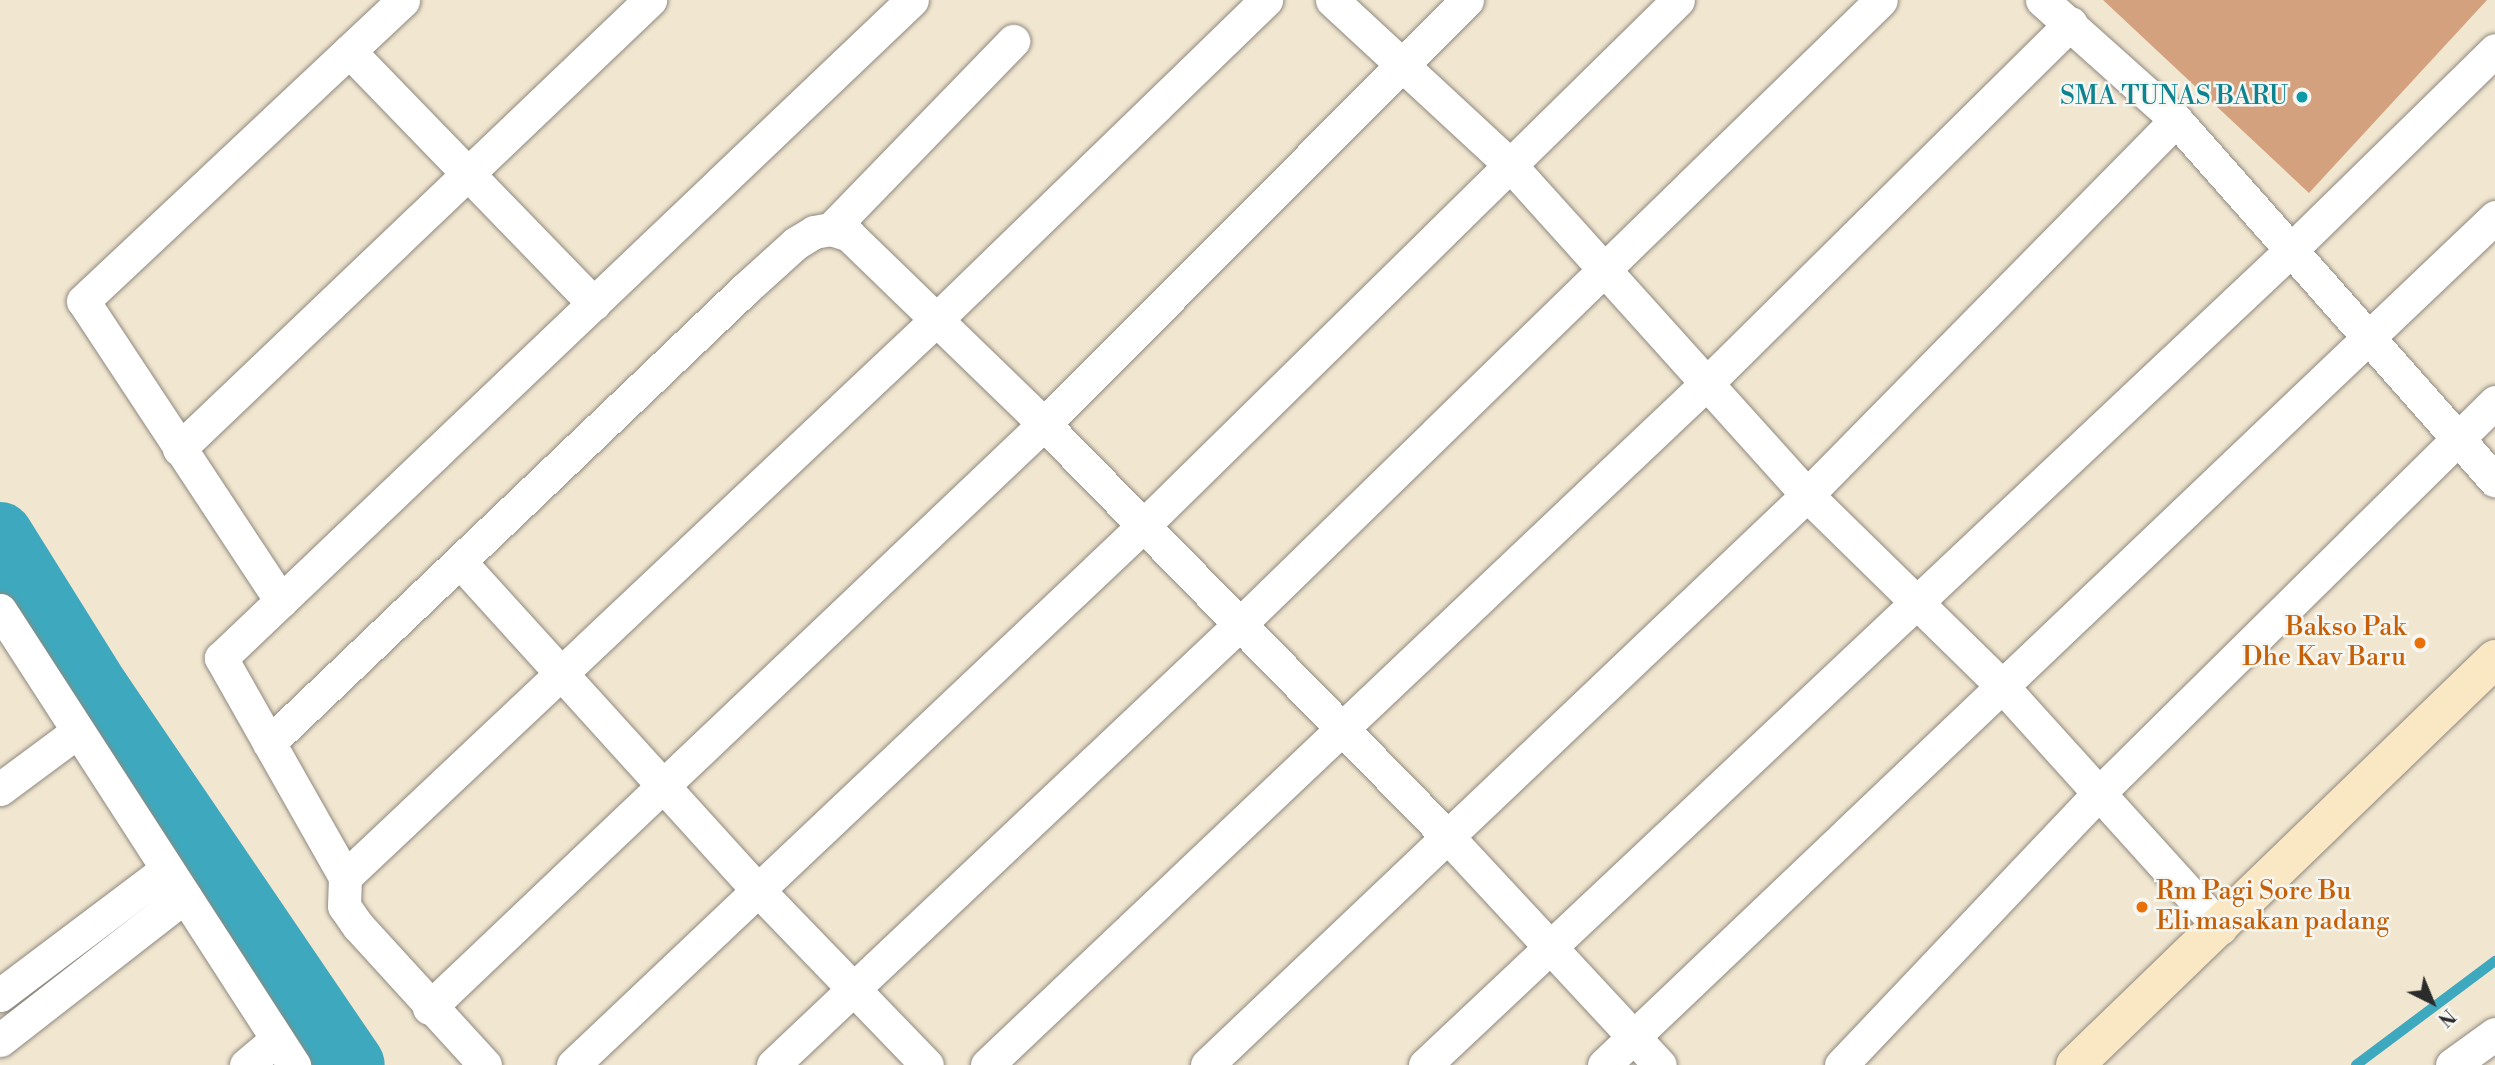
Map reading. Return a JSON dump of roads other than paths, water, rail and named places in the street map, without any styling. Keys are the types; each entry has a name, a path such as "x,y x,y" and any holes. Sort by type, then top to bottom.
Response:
{"street":[{"path":"281,601 83,301 403,0"},
{"path":"179,449 650,0"},
{"path":"485,1065 429,1008 344,906 345,877 221,658 912,0"},
{"path":"345,877 938,318 1266,0"},
{"path":"1332,0 1399,65 1511,166 1603,272 1807,495 2002,686 2221,928"},
{"path":"429,1008 662,782 1044,424 1466,0"},
{"path":"573,1065 1143,526 1678,0"},
{"path":"773,1065 856,990 1238,626 1881,0"},
{"path":"2042,0 2071,23 2176,120 2495,481"},
{"path":"987,1065 1706,384 2071,23"},
{"path":"831,229 1013,41"},
{"path":"1425,1065 2292,249 2495,50"},
{"path":"349,51 594,303"},
{"path":"1207,1065 1807,495 2176,120"},
{"path":"1604,1065 2495,217"},
{"path":"270,743 752,282 796,243 814,232 831,229 849,235 938,318 1044,424 1238,626 1448,837 1660,1065"},
{"path":"1841,1065 2098,794 2495,402"},
{"path":"461,563 758,890 927,1065"},
{"path":"0,610 286,1052 246,1065"},
{"path":"2075,1065 2221,928 2495,659"},
{"path":"0,789 78,731"},
{"path":"0,995 176,882"},
{"path":"0,1040 176,882"},
{"path":"2452,1065 2495,1034"}],"waterway":[{"path":"0,535 97,690 352,1065"},
{"path":"2356,1065 2495,961"}],"place":[{"name":"SMA TUNAS BARU","path":"2302,97"},
{"name":"Bakso Pak Dhe Kav Baru","path":"2420,643"},
{"name":"Rm Pagi Sore Bu Eli masakan padang","path":"2142,907"}]}
